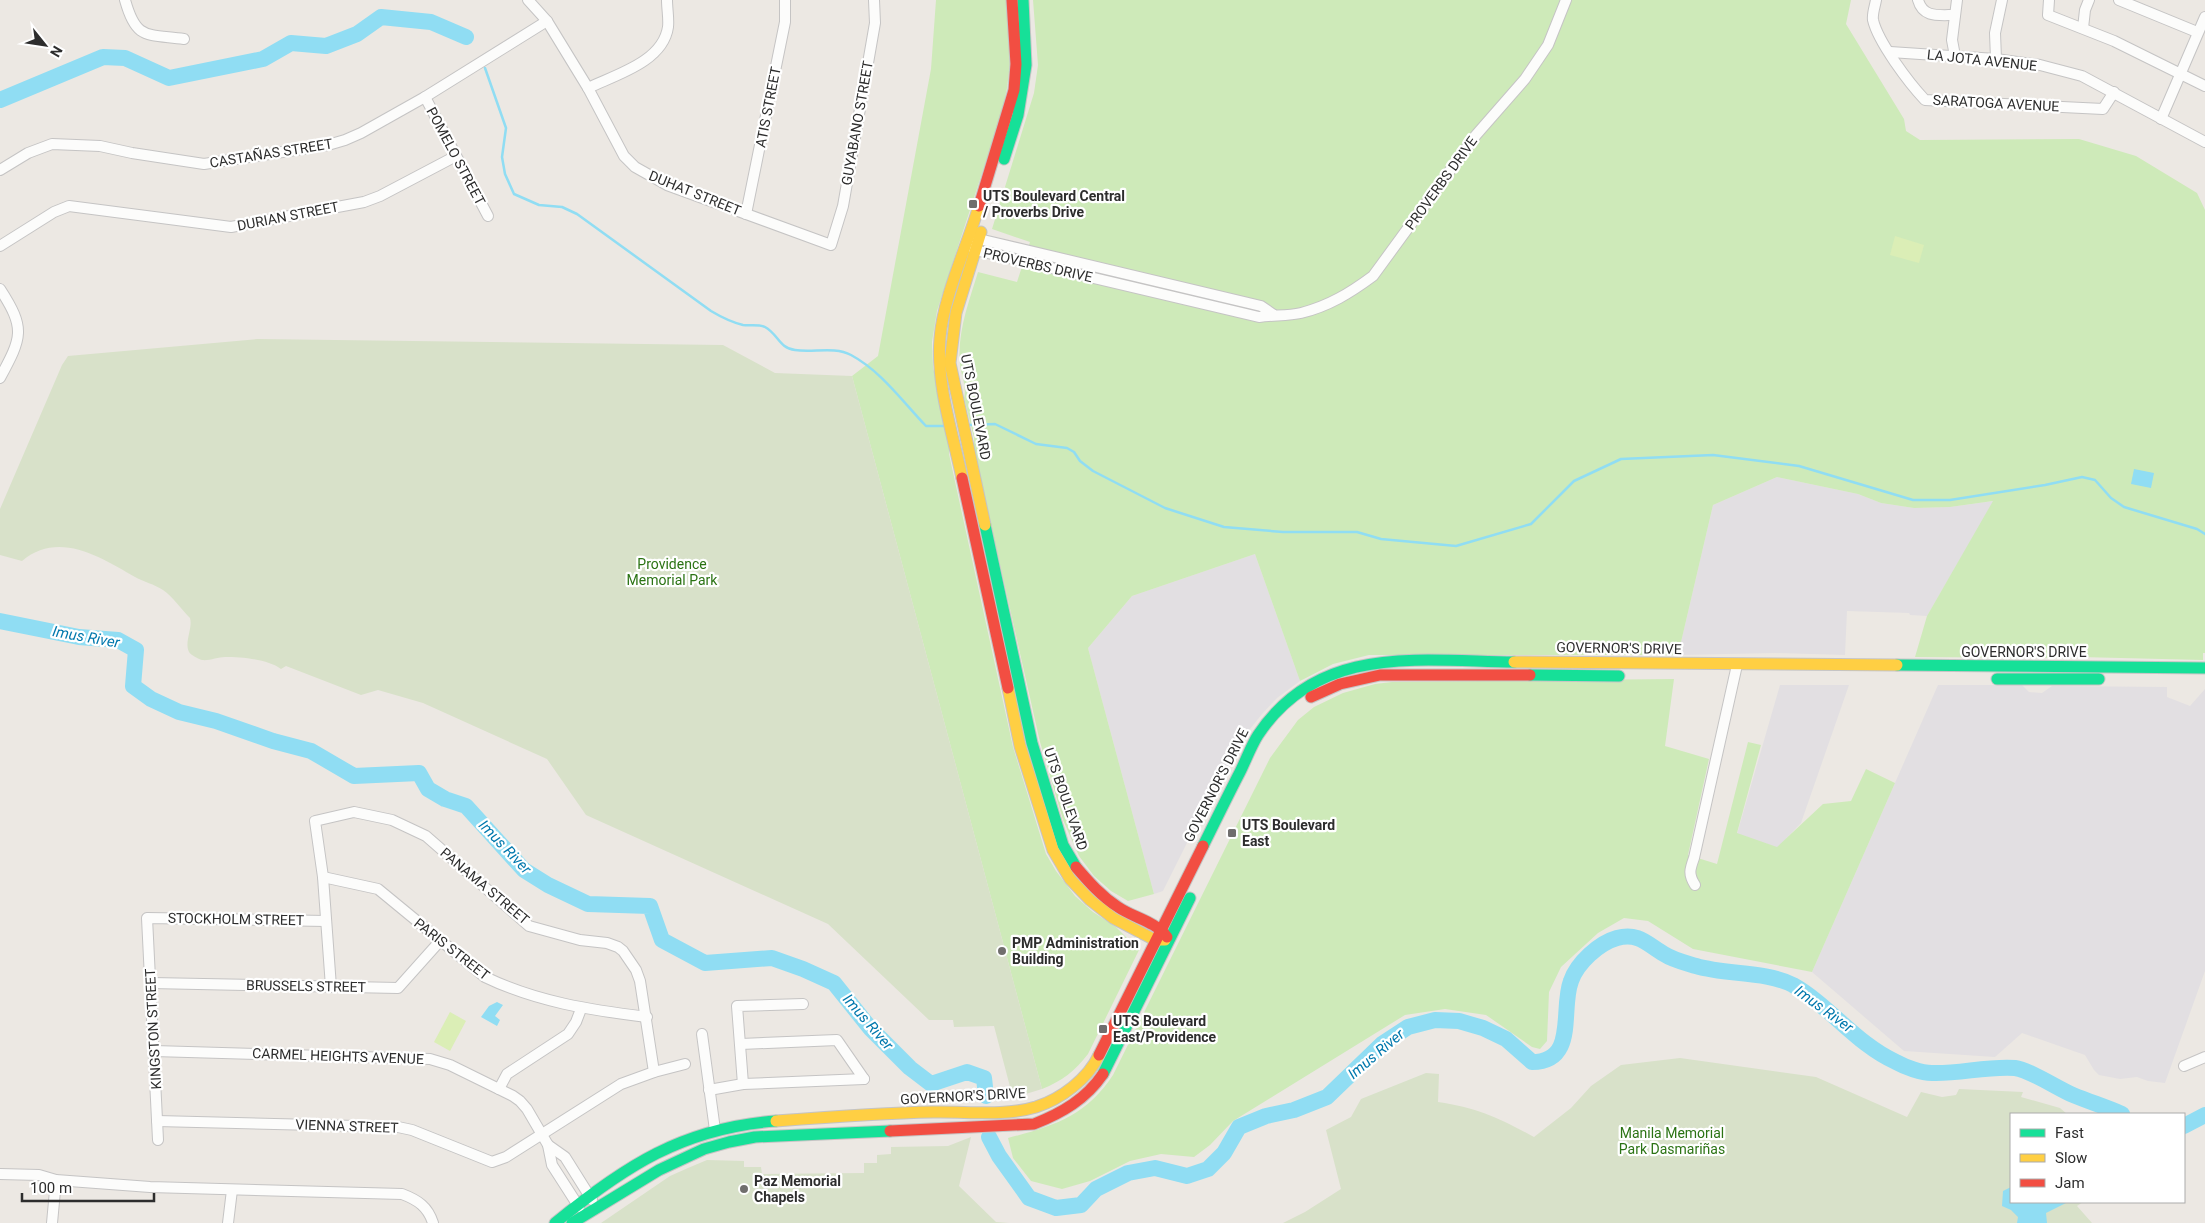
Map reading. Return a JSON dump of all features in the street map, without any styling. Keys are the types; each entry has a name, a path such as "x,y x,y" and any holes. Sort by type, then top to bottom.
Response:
{"main road":[{"name":"UTS BOULEVARD","path":"974,244 1014,90 1016,64 1012,0"},
{"name":"UTS BOULEVARD","path":"1023,0 1026,65 1018,115 974,244 945,311 940,338 940,365 961,441 1020,746 1053,850 1070,879 1090,900 1113,918 1158,934 1169,940"},
{"name":"GOVERNOR'S DRIVE","path":"555,1223 590,1196 641,1162 669,1147 715,1130 751,1123 931,1112 1008,1112 1037,1106 1058,1096 1088,1073 1096,1062 1258,734 1283,704 1321,677 1352,666 1390,661 2205,668"},
{"name":"GOVERNOR'S DRIVE","path":"572,1223 664,1165 720,1143 755,1137 1034,1124 1052,1117 1076,1103 1097,1084 1122,1038 1264,746 1291,712 1310,698 1340,683 1373,675 1626,676"},
{"name":"GOVERNOR'S DRIVE","path":"1988,678 2110,679"}],"street":[{"path":"125,0 131,21 137,29 150,35 184,39"},
{"name":"DUHAT STREET","path":"528,0 547,21 588,88 624,156 635,167 667,185 831,245"},
{"path":"588,88 645,61 657,49 665,37 668,26 667,0"},
{"name":"ATIS STREET","path":"746,214 785,22 785,0"},
{"name":"GUYABANO STREET","path":"831,245 843,206 875,23 874,0"},
{"name":"PROVERBS DRIVE","path":"974,244 1261,306 1274,315 1299,313 1326,306 1350,293 1373,276 1476,135 1525,79 1548,45 1566,0"},
{"name":"SARATOGA AVENUE","path":"1876,0 1872,18 1880,36 1907,81 1925,100 2103,109 2114,92"},
{"path":"1918,0 1920,9 1927,14 1955,15"},
{"path":"1955,56 1952,40 1957,0"},
{"path":"1996,59 1995,33 2002,0"},
{"path":"2050,0 2048,14 2083,28 2205,86"},
{"path":"2083,28 2085,10 2089,0"},
{"path":"2119,0 2197,32"},
{"path":"2161,119 2205,17"},
{"name":"CASTAÑAS STREET","path":"0,170 28,153 52,144 100,146 204,164 328,145 345,140 361,132 424,97 547,21"},
{"name":"LA JOTA AVENUE","path":"1890,52 1996,59 2040,65 2082,76 2205,142"},
{"name":"POMELO STREET","path":"424,97 488,216"},
{"name":"DURIAN STREET","path":"0,246 54,212 69,206 231,227 364,202 380,196 456,156"},
{"path":"0,289 18,321 19,336 14,353 0,378"},
{"path":"1695,884 1689,876 1737,665"},
{"name":"PANAMA STREET","path":"323,877 315,821 354,812 392,820 426,836 529,926 580,940 606,943 618,947 636,970 647,1017 654,1072"},
{"path":"323,877 331,987"},
{"name":"PARIS STREET","path":"323,877 378,890 485,977 502,985 526,995 581,1009 647,1017"},
{"name":"STOCKHOLM STREET","path":"147,918 326,921"},
{"name":"KINGSTON STREET","path":"147,918 158,1140"},
{"name":"BRUSSELS STREET","path":"151,983 398,988 440,941"},
{"path":"743,1084 737,1006 802,1004"},
{"path":"499,1089 507,1074 568,1034 576,1022 581,1009"},
{"path":"702,1034 715,1130"},
{"path":"709,1090 743,1084 864,1079 836,1040 741,1044"},
{"name":"CARMEL HEIGHTS AVENUE","path":"154,1051 430,1059 450,1065 520,1101 548,1145 552,1165 585,1216"},
{"path":"2184,1066 2205,1057"},
{"name":"VIENNA STREET","path":"157,1121 398,1127 412,1130 492,1162 506,1157 621,1084 654,1072 685,1064"},
{"name":"CARMEL HEIGHTS AVENUE","path":"548,1145 565,1157 597,1208"},
{"path":"0,1174 39,1175 56,1180 150,1187 402,1194 417,1200 430,1213 434,1223"},
{"path":"52,1223 56,1180"},
{"path":"228,1223 232,1190"}],"shaded area":[{"path":"1777,477 1858,494 1881,503 1914,508 1950,507 1994,501 1927,616 1910,615 1909,613 1847,611 1845,655 1775,653 1678,655 1713,505"},
{"path":"1255,554 1300,681 1277,698 1262,714 1250,729 1230,766 1219,767 1196,813 1198,821 1163,891 1154,894 1088,648 1132,596"},
{"path":"1780,685 1849,685 1801,823 1777,848 1737,834"},
{"path":"1938,685 2022,685 2029,692 2042,693 2052,686 2167,687 2167,697 2190,706 2205,689 2205,971 2165,1083 2148,1081 2137,1077 2120,1079 2099,1075 2085,1055 2022,1033 1995,1057 1904,1051 1812,972"}],"green space":[{"path":"936,0 1006,0 1010,64 1002,112 937,311 932,342 933,367 949,444 949,454 1013,747 1046,854 1075,896 1093,912 1116,927 1139,950 1088,1054 1068,1075 1042,1089 852,376 878,356 931,69"},
{"path":"1033,0 1851,0 1846,24 1904,119 1906,131 1920,140 2079,139 2136,156 2197,193 2205,210 2205,653 2203,653 2203,660 2080,657 2076,650 2063,649 2057,658 1915,657 1927,616 1993,501 1950,507 1914,508 1881,503 1858,494 1777,477 1713,505 1678,655 1369,655 1333,664 1300,681 1255,554 1132,596 1088,648 1154,894 1128,901 1111,891 1094,876 1079,856 1063,820 1040,742 974,449 974,438 964,398 964,385 960,364 962,329 978,272 1017,282 1030,242 992,229 1034,93 1038,65"},
{"path":"1895,236 1924,245 1919,263 1890,255"},
{"name":"Providence Memorial Park","path":"258,339 723,345 775,373 852,376 1042,1089 1013,1098 994,1026 954,1027 953,1020 929,1020 828,924 586,815 547,759 423,703 378,690 361,695 286,666 281,669 254,659 225,657 199,659 189,652 188,648 190,618 170,596 160,588 138,579 94,555 65,547 50,548 36,552 22,561 0,555 0,509 62,365 68,356"},
{"path":"1674,679 1665,746 1709,759 1688,855 1717,864 1748,742 1761,745 1737,833 1777,847 1823,804 1851,801 1866,769 1895,783 1812,972 1693,949 1648,921 1624,918 1598,933 1561,967 1549,992 1547,1041 1540,1049 1532,1047 1486,1015 1445,1009 1405,1015 1233,1121 1210,1145 1194,1157 1161,1154 1130,1161 1090,1181 1062,1189 1031,1181 1013,1158 1008,1138 1054,1124 1080,1110 1103,1089 1113,1075 1270,758 1298,720 1314,707 1343,693 1375,684 1392,682"},
{"path":"450,1012 466,1021 450,1051 434,1042"},
{"name":"Manila Memorial Park Dasmariñas","path":"1680,1058 1816,1077 1907,1117 1921,1092 1942,1097 1956,1095 1959,1089 2023,1092 2021,1097 2060,1108 2066,1113 2010,1113 2010,1203 2082,1203 2077,1206 2092,1223 1283,1223 1305,1212 1341,1189 1326,1130 1351,1117 1361,1099 1426,1073 1439,1074 1438,1102 1465,1107 1488,1115 1534,1137 1571,1108 1591,1086 1621,1065"},
{"path":"971,1137 959,1186 996,1222 1009,1223 601,1223 670,1176 707,1160 744,1161 744,1167 761,1167 762,1174 864,1173 864,1163 877,1163 877,1155 891,1154 891,1147 948,1146"}],"water":[{"path":"2134,469 2154,473 2151,488 2131,484"},
{"path":"497,1002 503,1005 495,1016 500,1020 497,1026 481,1017 489,1006"},
{"path":"2010,1188 2010,1203 2066,1203 2046,1213 2047,1223 2017,1223 2018,1217 2011,1210 2002,1206 2003,1191"}],"waterway":[{"path":"0,100 103,57 125,58 169,78 263,59 291,43 326,46 357,34 381,17 431,22 466,37"},
{"path":"485,68 506,128 502,157 505,174 514,194 539,205 562,207 577,214 722,317 743,325 765,327 785,347 790,349 802,351 831,350 851,355 882,378 926,426 946,426"},
{"path":"969,425 995,424 1036,444 1067,448 1074,452 1080,461 1093,471 1165,508 1224,527 1283,532 1357,532 1381,539 1456,546 1531,524 1574,481 1621,459 1713,455 1799,466 1913,500 1950,500 2045,485 2082,477 2095,480 2111,498 2124,507 2197,529 2205,534"},
{"name":"Imus River","path":"0,621 79,637 118,640 136,650 133,686 151,699 179,712 216,721 273,741 311,751 354,776 419,773 428,789 445,799 466,806 524,870 548,885 588,904 650,906 662,940 705,963 772,958 834,983 870,1028 910,1068 931,1084 967,1072 984,1078 986,1096"},
{"name":"Imus River","path":"989,1137 999,1156 1029,1198 1056,1208 1081,1205 1096,1189 1128,1173 1155,1168 1187,1176 1208,1169 1224,1153 1239,1127 1266,1116 1294,1110 1327,1097 1382,1044 1408,1027 1435,1020 1459,1021 1483,1028 1506,1039 1532,1062 1546,1060 1556,1053 1562,1044 1565,1032 1568,993 1571,981 1578,967 1603,944 1625,937 1643,940 1671,958 1696,966 1771,977 1793,985 1819,1003 1868,1045 1908,1068 1932,1073 1994,1068 2021,1069 2073,1095 2119,1113"},
{"name":"Imus River","path":"2185,1125 2205,1115"}],"traffic: fast":[{"path":"1004,159 1018,115 1026,65 1023,0"},
{"path":"985,525 1032,743 1063,845 1076,867"},
{"path":"1203,846 1258,735 1283,705 1311,685 1341,671 1374,664 1408,660 1514,662"},
{"path":"1897,665 2205,668"},
{"path":"1530,675 1619,676"},
{"path":"1997,679 2099,679"},
{"path":"1103,1074 1190,898"},
{"path":"555,1223 606,1184 657,1153 684,1141 712,1132 743,1125 776,1121"},
{"path":"572,1223 659,1170 704,1149 755,1137 890,1131"}],"traffic: slow":[{"path":"962,478 940,374 940,338 950,289 979,206"},
{"path":"981,232 956,313 950,363 985,525"},
{"path":"1514,662 1897,665"},
{"path":"1008,688 1020,746 1053,850 1070,879 1090,900 1113,918 1155,940 1165,940"},
{"path":"776,1121 894,1113 997,1113 1023,1110 1055,1099 1073,1087 1088,1072 1099,1055"}],"traffic: jam":[{"path":"979,206 1014,90 1016,64 1012,0"},
{"path":"962,478 1008,688"},
{"path":"1311,697 1340,684 1380,675 1530,675"},
{"path":"1099,1055 1203,846"},
{"path":"1076,867 1112,903 1157,927 1167,937"},
{"path":"890,1131 1034,1124 1073,1104 1089,1091 1103,1074"}],"place":[{"name":"UTS Boulevard Central / Proverbs Drive","path":"973,204"},
{"name":"UTS Boulevard East","path":"1232,833"},
{"name":"PMP Administration Building","path":"1002,951"},
{"name":"UTS Boulevard East/Providence","path":"1103,1029"},
{"name":"Paz Memorial Chapels","path":"744,1189"}]}
